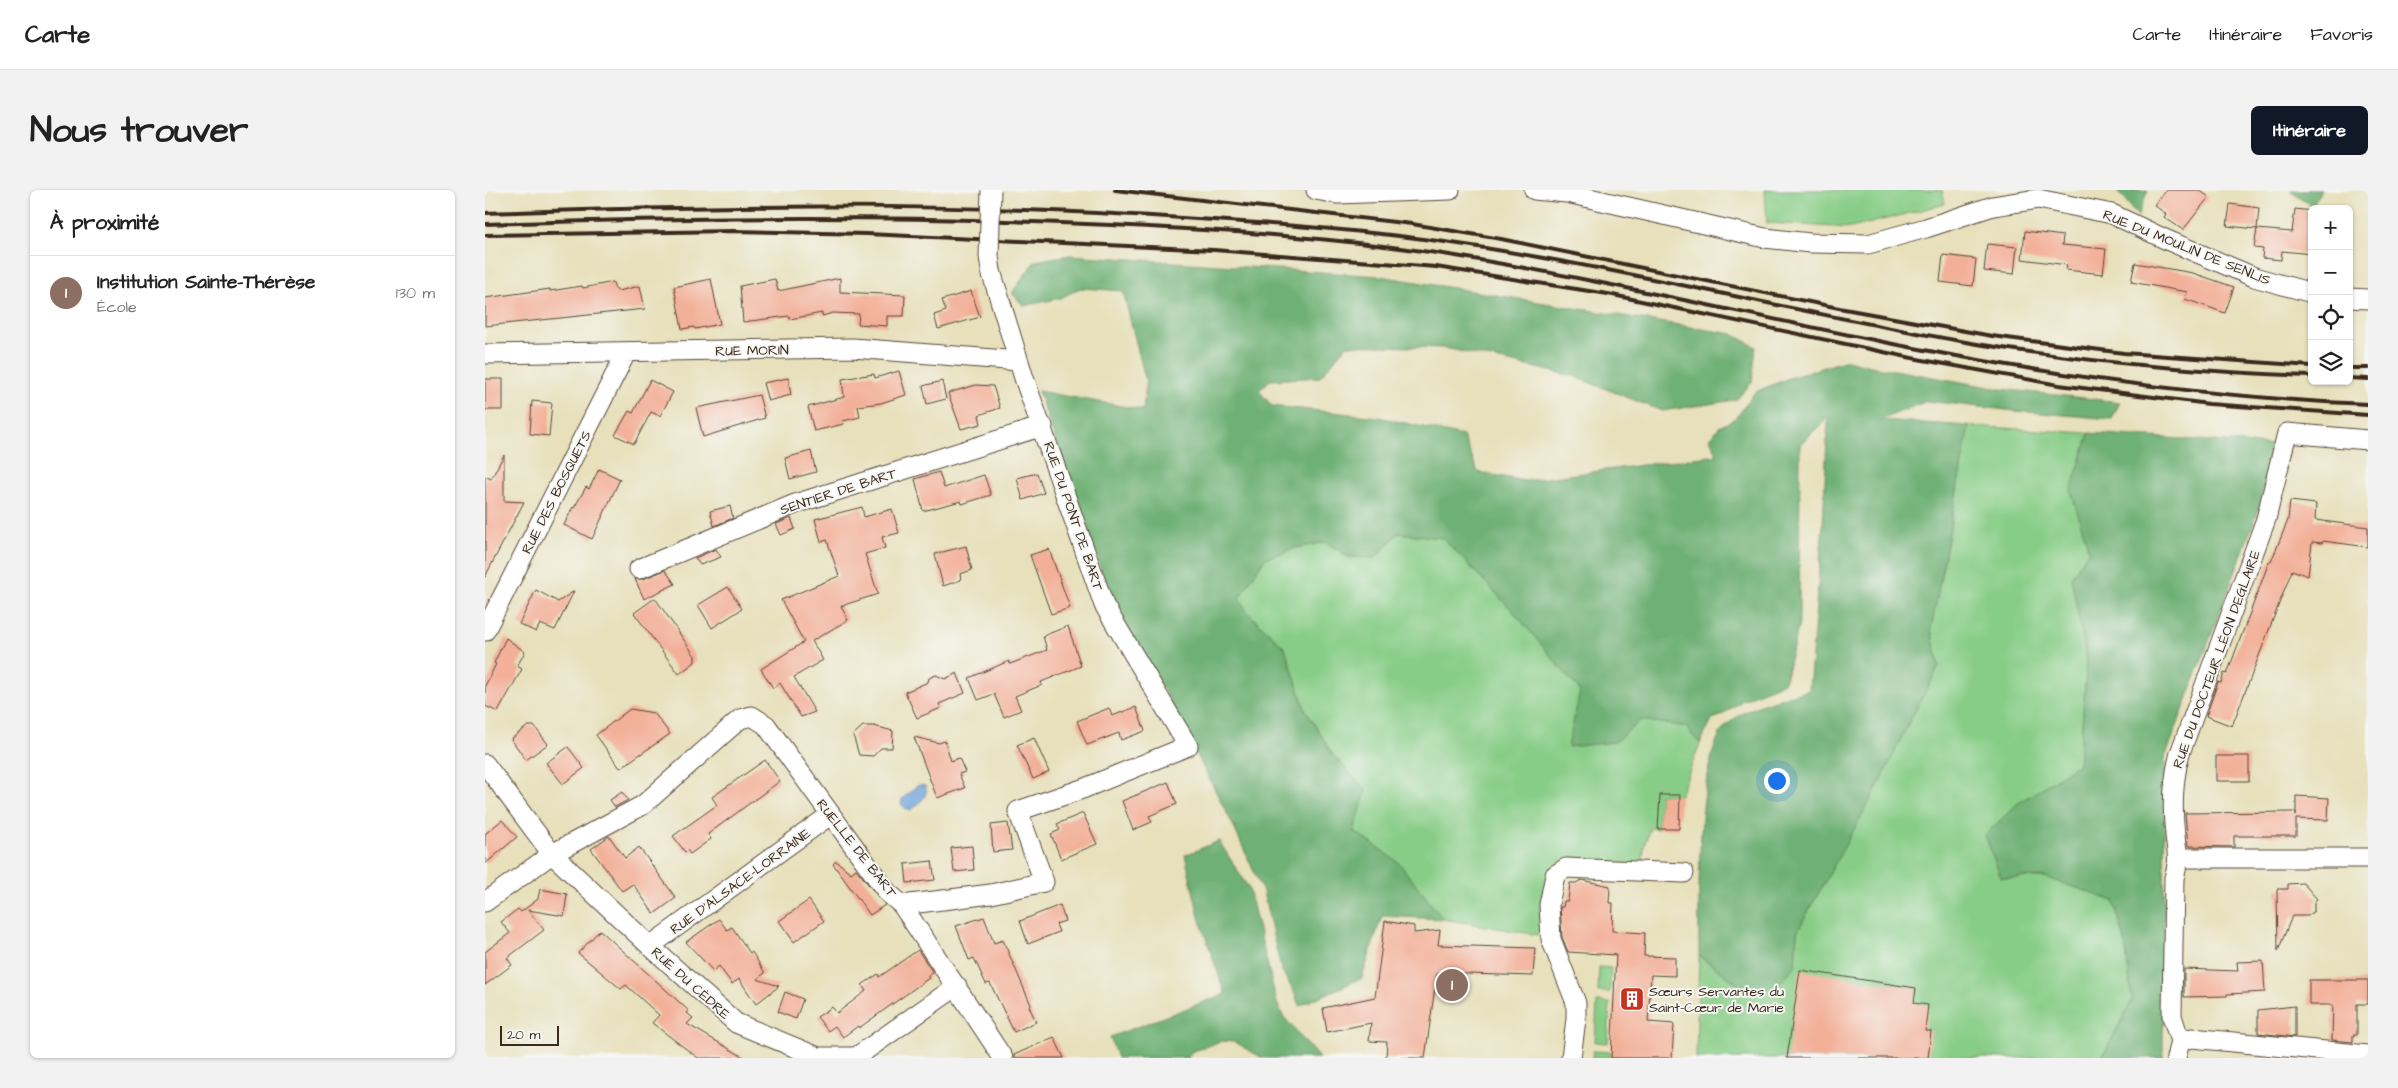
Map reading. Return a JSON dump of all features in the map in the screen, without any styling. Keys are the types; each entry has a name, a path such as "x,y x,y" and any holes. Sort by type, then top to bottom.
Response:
{"street":[{"name":"RUE DU PONT DE BART","path":"991,190 989,256 991,272 1019,362 1043,426 1103,605 1188,746"},
{"path":"1316,190 1337,194 1449,190"},
{"name":"RUE DU MOULIN DE SENLIS","path":"1534,190 1567,193 1765,238 1809,243 1868,244 1926,228 1993,206 2038,199 2112,214 2167,240 2255,277 2308,292"},
{"path":"2353,298 2368,299"},
{"name":"RUE MORIN","path":"485,354 853,348 1019,362"},
{"name":"RUE DES BOSQUETS","path":"485,631 626,353"},
{"name":"SENTIER DE BART","path":"639,569 795,504 1043,426"},
{"name":"RUE DU DOCTEUR LÉON DEGLAIRE","path":"2178,1050 2172,1016 2174,878 2179,858 2175,835 2174,774 2180,753 2266,520 2287,433 2368,440"},
{"name":"RUELLE DE BART","path":"485,902 552,854 643,805 740,719 752,716 766,725 887,892 902,905 991,894 1044,882 1017,811 1085,788 1188,746"},
{"name":"RUE DU CÈDRE","path":"485,764 552,854 736,1023 818,1056 856,1057 957,986"},
{"name":"RUE D'ALSACE-LORRAINE","path":"650,946 831,815"},
{"path":"2179,858 2368,858"},
{"path":"1571,1058 1577,1019 1576,1003 1551,939 1549,905 1555,876 1566,868 1684,874"},
{"path":"902,905 1003,1058"},
{"path":"2178,1050 2192,1038 2368,1055"}],"green space":[{"path":"1765,190 1942,190 1945,204 1851,228 1767,223"},
{"path":"2117,190 2148,190 2138,216"},
{"path":"2290,190 2321,190 2313,205"},
{"path":"1070,255 1380,276 1733,334 1756,347 1752,382 1736,400 1662,411 1573,376 1445,348 1347,345 1320,377 1270,380 1259,391 1272,406 1379,417 1463,436 1478,472 1524,481 1717,455 1710,439 1719,427 1736,418 1755,392 1789,378 1847,360 2001,389 2120,402 2112,419 1927,401 1880,420 1969,426 1931,629 1939,666 1909,722 1882,779 1797,932 1795,966 1775,989 1742,987 1699,956 1699,871 1704,800 1709,768 1716,743 1726,726 1743,713 1754,708 1809,690 1823,524 1828,418 1800,444 1799,624 1786,676 1783,683 1743,700 1721,716 1712,719 1700,744 1686,727 1641,720 1615,742 1568,747 1580,691 1512,610 1443,538 1398,533 1375,558 1348,557 1326,542 1296,548 1265,558 1239,598 1247,612 1285,648 1305,709 1333,755 1366,791 1354,831 1398,862 1443,919 1382,916 1362,978 1299,1006 1295,994 1281,969 1263,892 1232,823 1162,687 1119,620 1038,391 1143,410 1146,382 1123,291 1080,288 1061,298 1024,306 1012,293 1035,261"},
{"path":"1969,426 2089,433 2072,491 2089,551 2071,577 2087,659 2079,764 2017,804 2001,878 2045,877 2114,901 2125,941 2132,1000 2102,1058 1696,1058 1699,956 1742,987 1795,966 1797,932 1939,666 1931,629"},
{"path":"2089,433 2274,445 2258,511 2165,758 2163,1058 2102,1058 2132,1000 2125,941 2114,901 2045,877 2001,878 1985,835 2017,804 2079,764 2087,659 2071,577 2089,551 2071,491"},
{"path":"1399,533 1443,538 1512,610 1581,691 1615,742 1641,720 1686,727 1700,744 1680,795 1660,795 1658,829 1650,828 1644,846 1643,866 1559,864 1544,936 1443,919 1398,862 1354,831 1366,790 1333,755 1305,709 1285,648 1247,612 1239,598 1265,558 1296,548 1326,542 1348,557 1375,558"},
{"path":"1219,841 1249,889 1277,1003 1283,1016 1319,1058 1262,1058 1235,1042 1221,1041 1191,1052 1188,1058 1117,1058 1110,1037 1225,994 1199,917 1185,855"},
{"path":"1599,967 1611,968 1610,992 1598,992"},
{"path":"1597,1002 1610,1003 1608,1043 1595,1042"},
{"path":"1593,1051 1611,1052 1611,1058 1592,1058"}],"water":[{"path":"918,785 925,786 925,796 911,810 905,808 901,804 902,799"}],"building":[{"path":"2166,190 2199,190 2209,197 2183,230 2164,217 2166,214 2154,205"},
{"path":"2230,204 2259,208 2257,229 2227,226"},
{"path":"2295,209 2308,211 2308,254 2282,251 2281,260 2262,258 2263,249 2254,248 2257,229 2292,232"},
{"path":"2025,231 2063,236 2062,245 2106,249 2103,274 2066,270 2067,265 2022,259"},
{"path":"1987,244 2017,247 2014,274 1984,271"},
{"path":"1943,255 1976,259 1973,286 1940,282"},
{"path":"2135,263 2193,273 2234,287 2225,313 2185,299 2187,292 2131,282"},
{"path":"840,278 840,292 905,295 904,316 887,316 887,326 858,324 859,314 833,313 822,316 822,313 790,319 789,316 743,322 740,286 775,279 778,291"},
{"path":"711,279 720,324 695,329 694,327 682,329 674,287"},
{"path":"613,282 615,289 618,291 640,286 645,309 485,326 485,298 550,289 550,291 582,286 583,288"},
{"path":"971,291 980,317 938,329 934,315 946,311 942,300"},
{"path":"899,371 906,395 881,403 858,406 860,417 843,421 844,424 814,431 808,407 844,397 842,379 874,374 875,378"},
{"path":"788,378 791,395 768,401 763,383"},
{"path":"485,379 503,379 503,410 485,410"},
{"path":"650,380 673,392 660,416 651,412 634,444 615,435 629,411 633,413"},
{"path":"942,381 946,399 927,404 923,386"},
{"path":"976,385 993,386 1000,408 979,415 981,424 961,429 948,393"},
{"path":"759,395 765,418 703,437 696,408"},
{"path":"532,401 552,403 549,436 530,434"},
{"path":"811,451 816,472 790,479 785,458"},
{"path":"504,455 504,501 524,502 485,577 485,476 491,479"},
{"path":"599,469 620,479 592,539 564,525 586,487 589,489"},
{"path":"939,472 944,488 984,475 991,495 962,504 961,501 923,511 915,479"},
{"path":"1037,473 1044,493 1023,500 1017,478"},
{"path":"2290,501 2316,504 2315,520 2368,527 2368,547 2323,541 2322,543 2312,542 2308,576 2292,570 2232,726 2206,716 2218,682 2221,683 2224,673 2227,674 2269,562 2271,562 2288,520"},
{"path":"730,506 733,518 714,526 710,511"},
{"path":"862,507 864,517 892,509 899,533 882,537 885,548 865,554 878,594 841,606 848,620 812,641 823,660 794,677 815,712 801,717 780,683 773,688 761,669 804,642 781,600 839,576 827,540 821,542 815,519"},
{"path":"791,518 795,529 781,535 776,524"},
{"path":"966,546 972,570 960,574 961,580 943,586 935,554"},
{"path":"716,549 721,557 700,565 695,558"},
{"path":"1049,549 1070,608 1051,614 1030,555"},
{"path":"665,570 675,584 644,599 635,579 643,579"},
{"path":"728,587 742,609 712,628 698,605"},
{"path":"536,590 558,602 574,591 555,630 540,624 536,632 519,624"},
{"path":"655,598 695,656 695,662 679,674 634,613"},
{"path":"1068,626 1081,666 1041,682 1042,685 1015,696 1021,710 1004,717 994,694 978,700 969,678 1009,661 1010,664 1047,650 1043,636"},
{"path":"506,638 525,652 517,666 522,669 498,712 485,706 485,686"},
{"path":"957,673 965,693 939,704 941,708 917,718 905,692 928,682 929,678 936,675 945,679"},
{"path":"1136,707 1145,731 1121,740 1119,733 1087,745 1077,721 1109,708 1112,716"},
{"path":"630,709 654,713 670,734 620,768 596,735"},
{"path":"528,726 534,726 548,744 526,760 511,739"},
{"path":"863,726 874,726 893,731 892,748 881,748 873,756 859,755 853,735"},
{"path":"914,737 939,743 945,741 951,761 959,758 965,772 959,774 965,788 937,798"},
{"path":"1034,738 1049,772 1033,779 1017,745"},
{"path":"568,747 584,768 563,784 546,763"},
{"path":"2216,756 2249,756 2249,781 2216,781"},
{"path":"765,760 780,781 708,834 711,839 690,854 687,850 685,852 673,836 717,805 712,797"},
{"path":"1168,782 1177,804 1149,816 1152,822 1133,830 1122,801"},
{"path":"622,792 628,800 615,807 610,800"},
{"path":"1660,795 1680,795 1679,829 1658,829"},
{"path":"2296,796 2329,798 2328,820 2296,819 2296,836 2234,836 2234,847 2188,846 2185,813 2296,812"},
{"path":"1083,813 1097,844 1061,859 1051,834 1060,830 1057,824"},
{"path":"502,820 517,837 485,864 485,834"},
{"path":"1008,823 1012,850 993,852 991,825"},
{"path":"609,836 625,858 639,847 676,898 654,914 633,884 622,891 591,849"},
{"path":"972,846 974,870 954,872 951,848"},
{"path":"836,861 851,873 856,869 885,905 870,915 833,864"},
{"path":"932,861 935,880 907,883 905,864"},
{"path":"1581,880 1610,886 1609,903 1613,903 1612,931 1645,933 1644,956 1675,957 1675,976 1651,975 1648,1022 1674,1024 1672,1058 1611,1058 1616,955 1568,952 1562,937 1560,907 1563,907 1564,901 1568,901 1570,883 1576,883"},
{"path":"2303,883 2317,899 2314,902 2314,911 2308,916 2292,916 2278,951 2277,889 2288,889 2288,884"},
{"path":"540,889 567,894 564,916 528,910 544,930 507,958 512,965 485,985 485,952 510,933 501,922 518,909 521,912 538,899"},
{"path":"809,900 824,921 794,942 779,921"},
{"path":"1060,905 1065,921 1056,924 1059,932 1028,944 1020,921"},
{"path":"984,917 994,943 1003,940 1031,1005 1029,1006 1036,1022 1014,1032 990,983 986,984 974,958 969,960 956,926"},
{"path":"719,919 727,930 732,927 750,953 752,952 765,973 757,979 779,986 756,1004 739,979 732,984 719,966 713,971 686,942"},
{"path":"1385,921 1414,926 1414,933 1440,930 1438,945 1535,948 1533,976 1437,973 1425,1058 1386,1058 1387,1042 1369,1041 1371,1023 1327,1032 1323,1008 1375,997"},
{"path":"600,930 689,1011 687,1013 693,1018 687,1024 745,1058 698,1058 652,1023 659,1015 626,985 621,989 578,953"},
{"path":"918,950 933,973 928,976 929,978 859,1028 858,1026 843,1037 835,1026 828,1031 817,1017 832,1007 837,1013 866,991 862,985 878,974 879,977"},
{"path":"2263,961 2265,992 2227,994 2227,996 2184,997 2184,969 2238,971 2237,962"},
{"path":"1800,970 1916,988 1914,1003 1928,1005 1925,1031 1931,1031 1928,1058 1787,1058"},
{"path":"2309,980 2368,980 2368,1004 2357,1004 2357,1035 2353,1035 2353,1042 2332,1040 2333,1005 2309,1005"},
{"path":"785,992 803,999 796,1019 778,1012"},
{"path":"2295,1006 2295,1037 2258,1033 2258,1010"},
{"path":"1054,1037 1064,1058 1014,1058 1014,1055"}],"railway":[{"path":"1115,190 1412,224 1501,239 1839,308 1992,336 2124,353 2308,366"},
{"path":"485,213 663,208 930,208 1108,214 1321,228 1445,242 1582,265 1853,321 2030,352 2150,366 2308,376"},
{"path":"485,224 785,218 935,219 1130,226 1350,242 1437,253 1557,274 1854,336 2026,368 2140,385 2254,397 2368,404"},
{"path":"485,235 733,231 867,234 1214,250 1436,267 1608,294 1912,358 2059,385 2209,404 2368,415"},
{"path":"2353,368 2368,368"},
{"path":"2353,378 2368,379"}],"place":[{"name":"Institution Sainte-Thérèse","path":"1452,985"},
{"name":"Sœurs Servantes du Saint-Cœur de Marie","path":"1632,999"}]}
